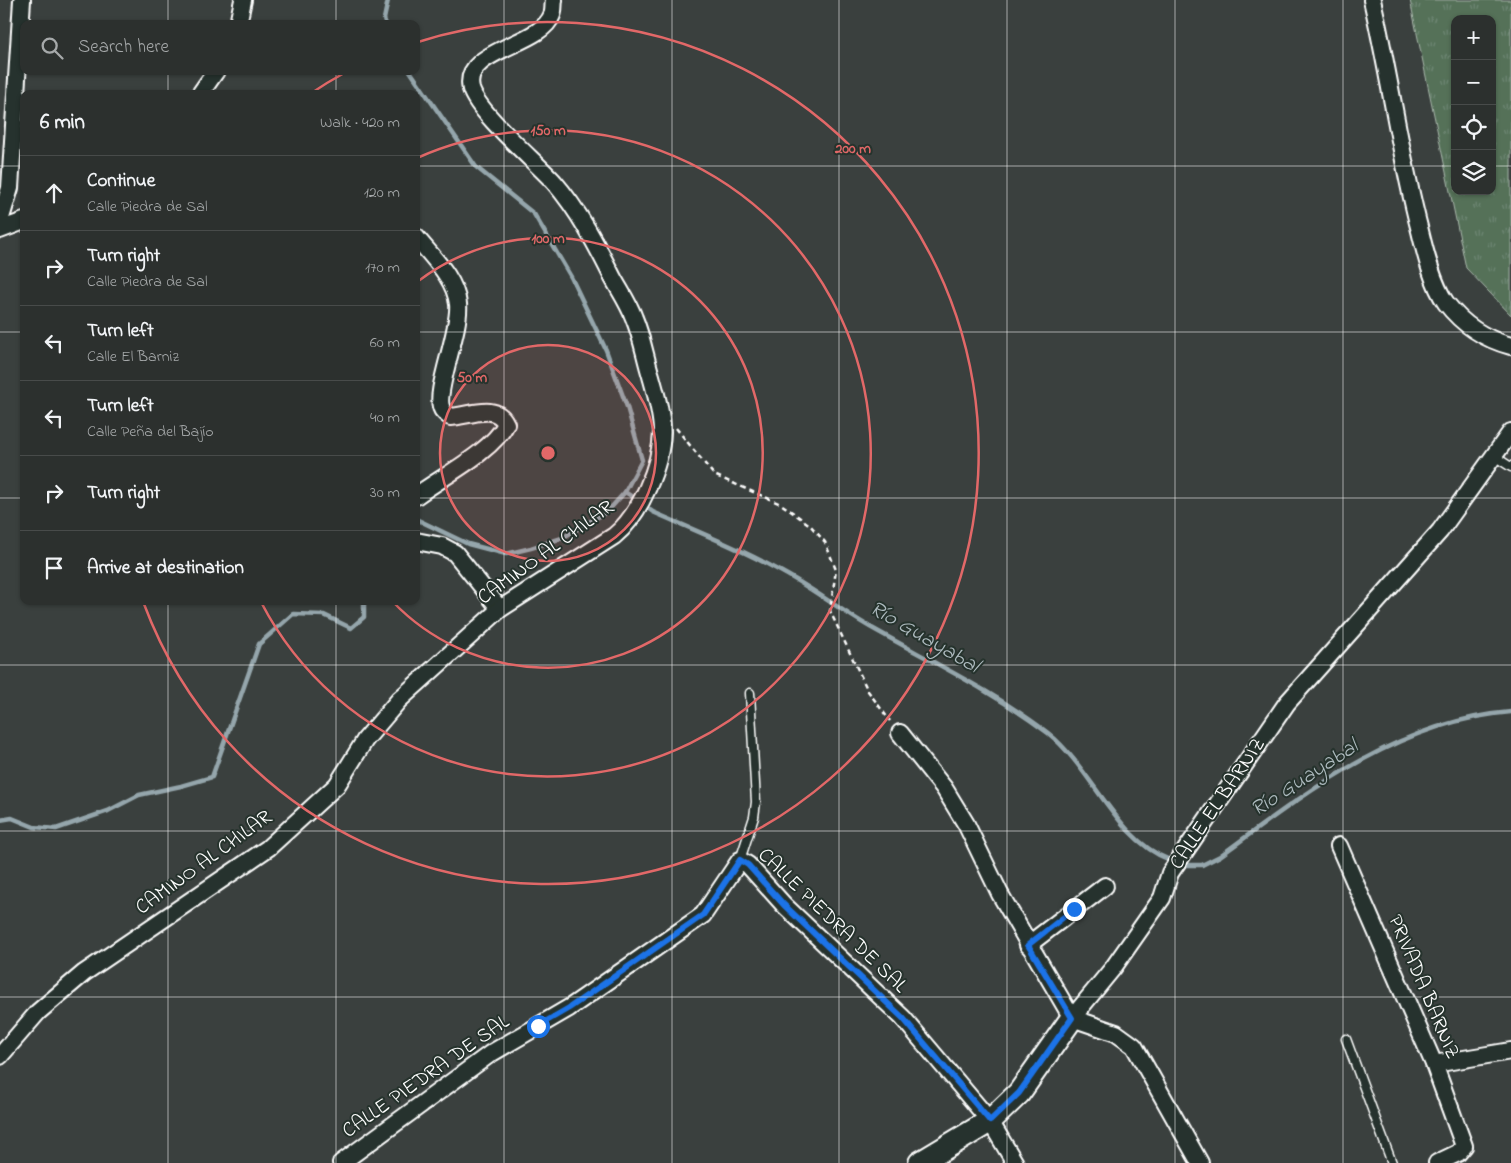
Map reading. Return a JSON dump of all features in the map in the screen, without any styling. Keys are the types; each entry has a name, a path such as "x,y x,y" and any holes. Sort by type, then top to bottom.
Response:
{"street":[{"path":"20,20 22,0"},
{"path":"239,20 243,0"},
{"name":"CAMINO AL CHILAR","path":"0,1056 38,1012 84,973 268,848 337,785 365,740 399,700 500,608 614,536 626,526 641,503 655,466 662,432 659,411 634,318 584,222 554,182 481,106 472,91 470,81 478,65 495,52 522,41 542,28 552,16 554,0"},
{"path":"1372,0 1384,52 1408,188 1427,258 1444,301 1454,313 1478,333 1496,342 1511,346"},
{"path":"0,221 20,22"},
{"path":"203,90 213,75"},
{"path":"0,230 20,223"},
{"path":"420,242 453,283 458,305 457,327 440,397 442,409 450,417 492,410 502,415 506,424 500,437 486,449 420,493"},
{"name":"CALLE EL BARNIZ","path":"920,1163 990,1121 1019,1093 1072,1018 1113,968 1162,898 1170,873 1287,703 1440,531 1511,432"},
{"path":"420,542 442,546 455,553 500,608"},
{"path":"900,733 944,788 966,824 1028,945 1072,1018 1116,1033 1134,1046 1200,1163"},
{"name":"PRIVADA BARNIZ","path":"1339,846 1434,1064 1464,1146 1458,1153 1437,1163"},
{"name":"CALLE PIEDRA DE SAL","path":"341,1163 490,1054 569,1008 703,915 740,860 748,865 784,905 903,1018 990,1121 1015,1163"},
{"path":"1028,945 1105,886"},
{"path":"1434,1064 1511,1051"}],"lane":[{"path":"1494,456 1511,467"},
{"path":"740,860 754,817 756,802 750,693"},
{"path":"1346,1040 1392,1163"}],"path":[{"path":"659,411 682,433 714,475 781,504 810,525 825,542 836,570 830,611 868,691 900,733"}],"green space":[{"path":"1410,0 1511,0 1511,315 1466,268"}],"waterway":[{"path":"384,20 388,0"},
{"path":"413,75 476,167 534,214 571,277 606,350 627,407 642,460 625,492 608,511 562,538 531,548 506,554 468,544 420,521"},
{"name":"Río Guayabal","path":"625,492 637,500"},
{"name":"Río Guayabal","path":"643,505 653,512 779,570 860,621 983,690 1027,718 1048,733 1064,748 1134,837 1151,850 1170,860"},
{"path":"0,820 12,818 34,827 56,829 108,811 139,795 212,777 259,644 293,614 324,615 351,628 364,617 364,605"},
{"name":"Río Guayabal","path":"1181,865 1202,865 1220,856 1321,784 1393,744 1431,729 1470,718 1511,712"}],"route":[{"path":"538,1026 569,1008 703,915 740,860 748,865 784,905 903,1018 990,1121 1019,1093 1048,1056 1072,1018 1028,945 1074,909"}]}
